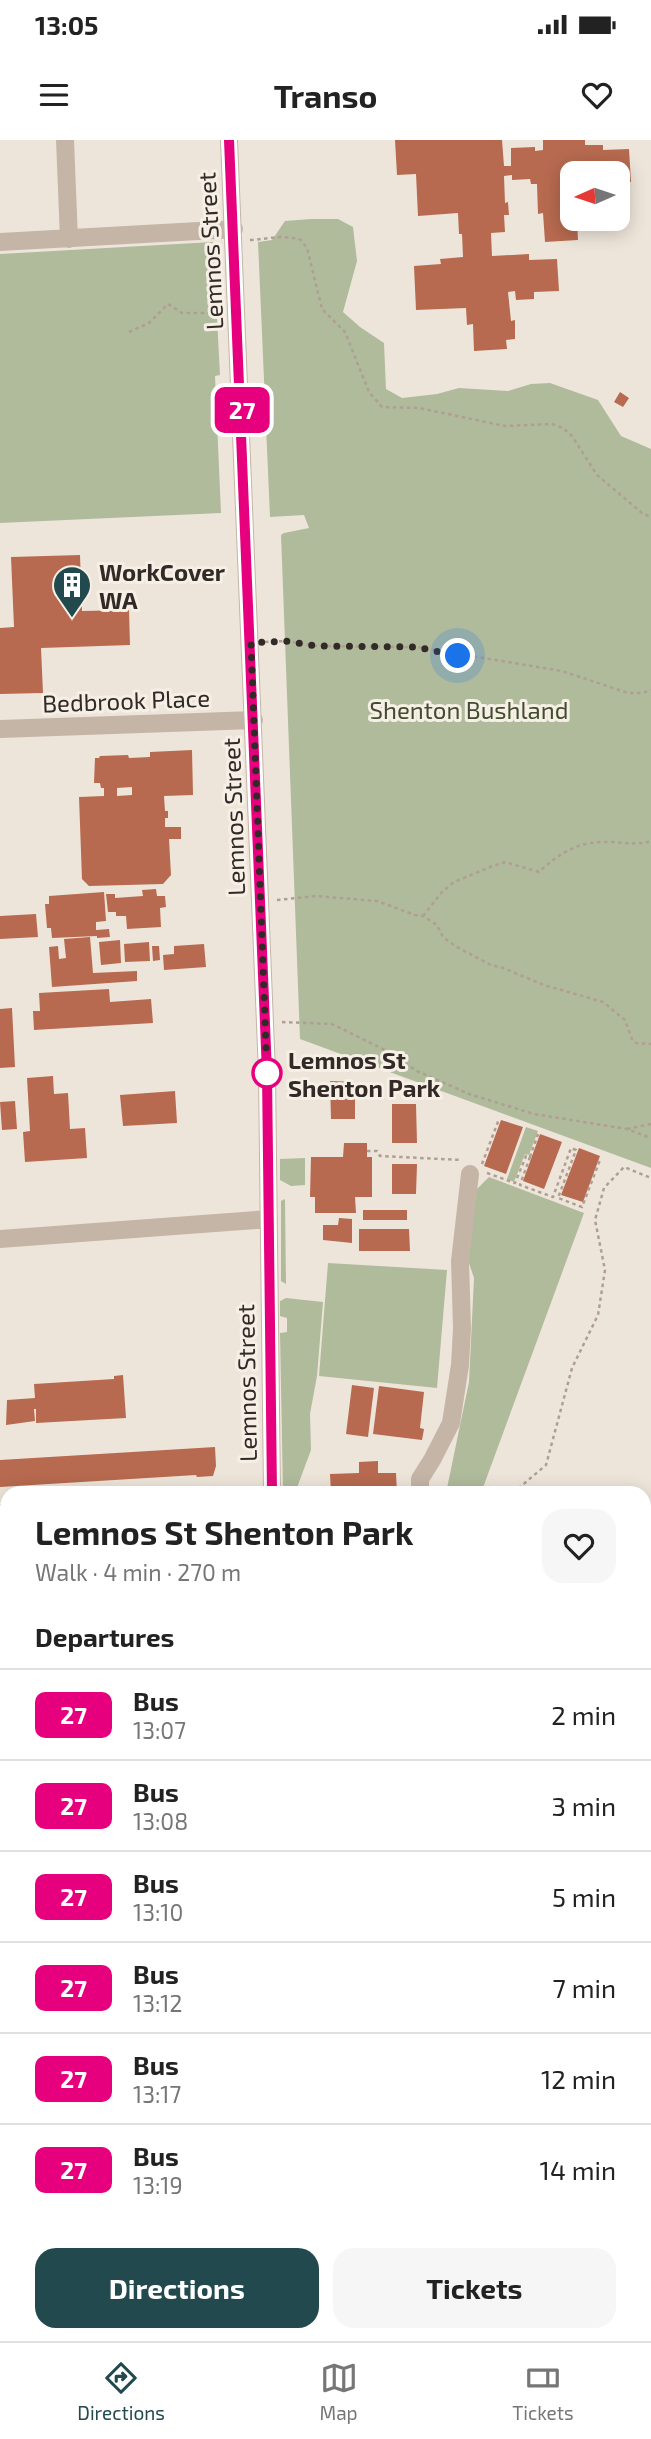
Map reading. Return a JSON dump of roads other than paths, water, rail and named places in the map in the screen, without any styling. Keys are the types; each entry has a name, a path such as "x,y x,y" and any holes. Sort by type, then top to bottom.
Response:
{"street":[{"path":"65,140 69,239"},
{"name":"Lemnos Street","path":"229,140 265,1023 272,1486"},
{"path":"0,242 234,235"},
{"name":"Bedbrook Place","path":"0,729 254,720"},
{"path":"420,1486 420,1479 451,1423 460,1364 460,1261 473,1165"},
{"path":"0,1239 269,1219"}],"place":[{"name":"WorkCover WA","path":"72,619"},
{"name":"Lemnos St Shenton Park","path":"267,1073"}],"park label":[{"name":"Shenton Bushland","path":"469,709"}]}
